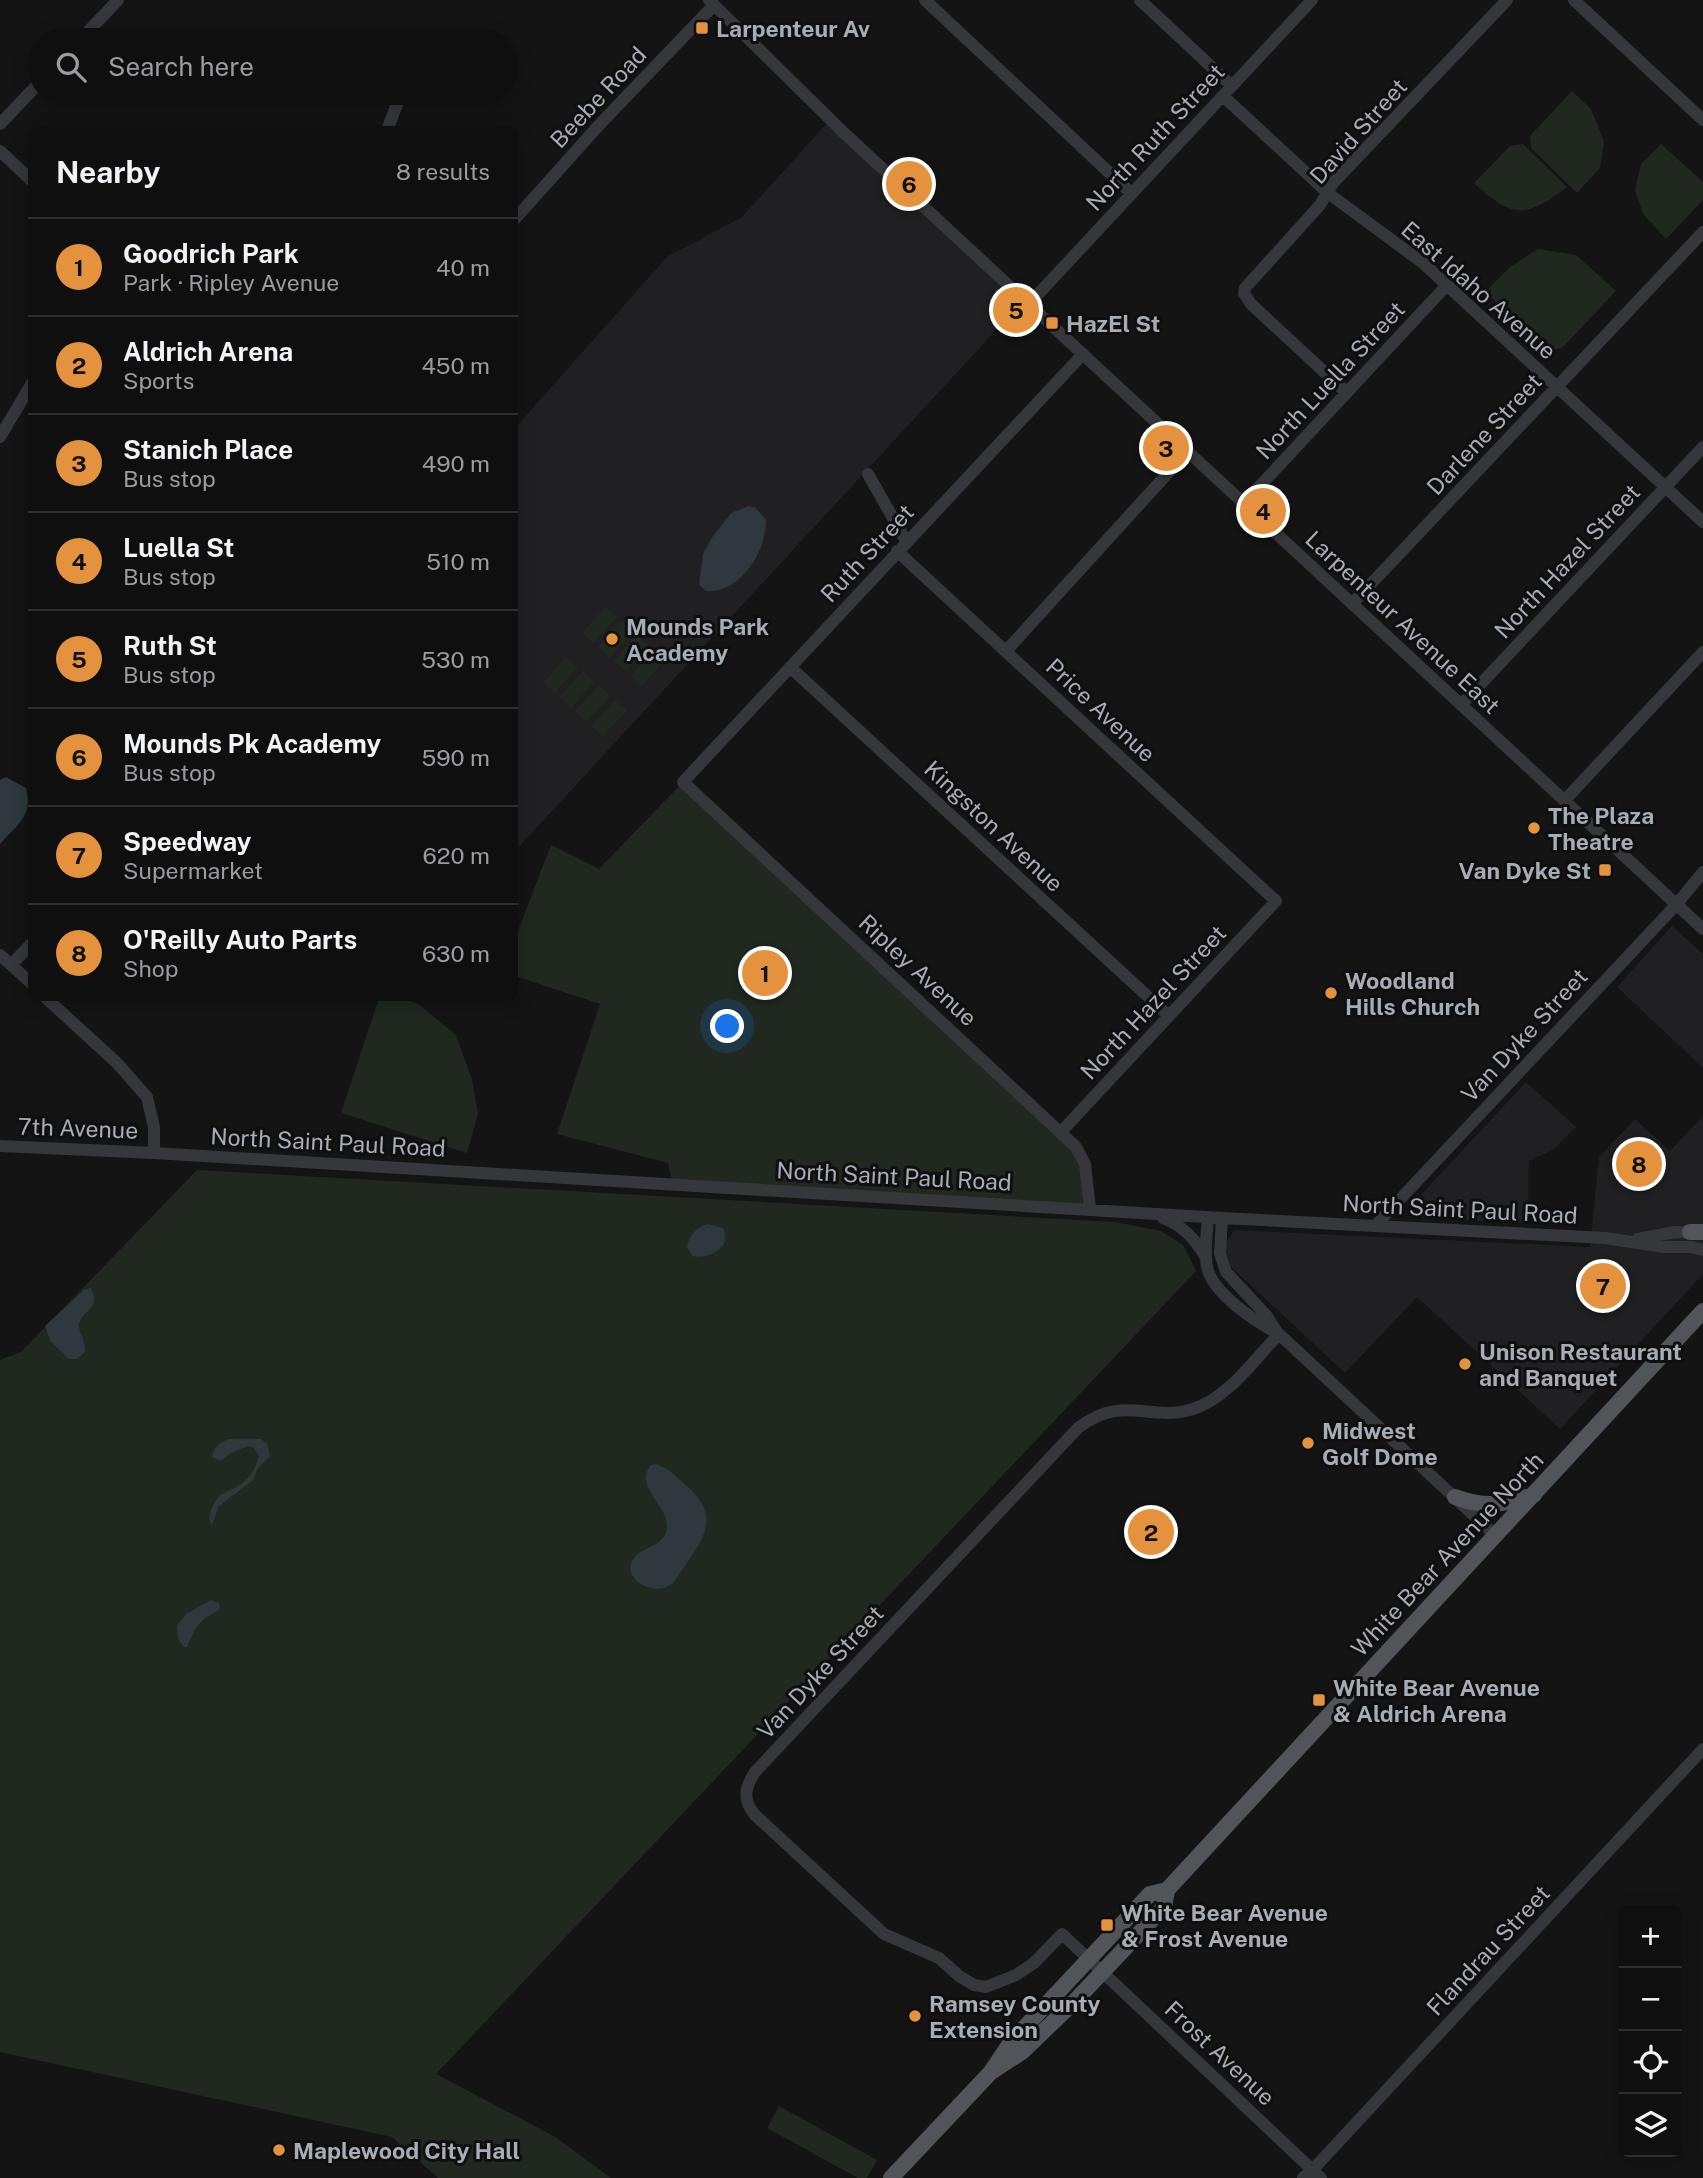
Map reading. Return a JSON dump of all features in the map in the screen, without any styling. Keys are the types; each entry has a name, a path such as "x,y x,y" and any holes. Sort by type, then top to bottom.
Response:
{"main road":[{"name":"White Bear Avenue North","path":"891,2178 991,2072 1011,2042 1150,1894 1167,1889 1703,1311"},
{"path":"1455,1497 1474,1504 1491,1505 1534,1495"},
{"name":"White Bear Avenue North","path":"991,2072 1022,2052 1102,1972 1164,1907 1167,1889"}],"street":[{"path":"91,28 118,0"},
{"path":"925,0 1131,193"},
{"name":"East Idaho Avenue","path":"1140,0 1328,193 1423,263 1703,522"},
{"name":"North Ruth Street","path":"1028,304 1312,0"},
{"name":"David Street","path":"1347,393 1251,304 1244,293 1249,282 1320,205 1333,183 1507,0"},
{"path":"1574,0 1703,120"},
{"name":"Beebe Road","path":"518,216 711,3"},
{"name":"Larpenteur Avenue East","path":"711,3 842,131 1703,929"},
{"path":"0,124 28,95"},
{"path":"389,126 397,105"},
{"path":"0,151 28,177"},
{"name":"Darlene Street","path":"1352,604 1703,232"},
{"name":"North Luella Street","path":"1244,503 1447,285"},
{"name":"Ruth Street","path":"683,782 1083,354"},
{"path":"0,438 28,390"},
{"name":"North Hazel Street","path":"1461,705 1703,447"},
{"path":"1006,651 1188,451"},
{"name":"Price Avenue","path":"868,474 901,546 1006,651 1276,901"},
{"path":"1564,801 1703,652"},
{"name":"Kingston Avenue","path":"790,667 1169,1016"},
{"name":"Ripley Avenue","path":"683,782 1076,1147 1085,1164 1090,1209"},
{"name":"Van Dyke Street","path":"1375,1226 1676,905 1703,872"},
{"name":"North Hazel Street","path":"1061,1132 1276,901"},
{"path":"11,965 28,947"},
{"path":"0,955 28,980"},
{"path":"49,1001 117,1063 147,1097 154,1127 154,1153"},
{"name":"7th Avenue","path":"0,1146 154,1153"},
{"name":"North Saint Paul Road","path":"154,1153 1632,1241 1703,1250"},
{"path":"1149,1213 1177,1224 1193,1237 1206,1258"},
{"path":"1208,1217 1206,1258 1210,1274 1223,1292 1258,1323 1279,1334"},
{"path":"1222,1218 1220,1253 1226,1272 1266,1315 1279,1334 1496,1536"},
{"name":"North Saint Paul Road","path":"1632,1241 1661,1234 1699,1233"},
{"name":"Van Dyke Street","path":"1089,1959 1062,1934 1034,1963 1016,1975 986,1987 974,1985 939,1958 884,1934 755,1815 747,1802 747,1786 755,1772 1077,1428 1113,1410 1178,1412 1208,1403 1228,1387 1279,1334"},
{"name":"Flandrau Street","path":"1312,2175 1703,1749"},
{"name":"Frost Avenue","path":"1089,1959 1312,2175"}],"shaded area":[{"path":"1572,91 1591,109 1604,141 1600,168 1577,193 1531,148 1530,136"},
{"name":"Mounds Park Academy","path":"827,123 1022,302 518,848 518,425 667,257 742,217"},
{"path":"1523,144 1567,187 1540,205 1519,210 1499,203 1474,183 1510,146"},
{"path":"1661,144 1703,182 1703,200 1666,239 1643,214 1635,190 1641,164"},
{"path":"1538,249 1576,255 1616,291 1562,348 1548,350 1485,292 1510,267"},
{"path":"749,506 756,508 766,520 762,545 756,557 740,578 730,585 719,590 706,591 699,585 703,554 731,513"},
{"path":"605,607 617,617 594,643 582,633"},
{"path":"621,621 633,632 610,658 598,647"},
{"path":"637,635 649,646 626,672 614,661"},
{"path":"653,650 665,660 642,686 630,676"},
{"path":"566,657 578,667 555,693 543,683"},
{"path":"583,671 594,682 571,708 559,697"},
{"path":"599,685 611,696 587,722 575,711"},
{"path":"615,700 627,710 603,736 591,726"},
{"path":"6,777 26,788 28,798 26,813 0,844 0,780"},
{"path":"683,782 1061,1132 1085,1164 1090,1209 673,1184 668,1163 557,1134 600,1004 518,977 518,931 551,845 599,869"},
{"path":"1672,926 1703,954 1703,1068 1617,987"},
{"path":"378,1001 410,1001 418,1004 456,1035 472,1080 478,1114 467,1153 341,1113"},
{"path":"1526,1082 1576,1127 1554,1149 1529,1161 1528,1223 1410,1217 1406,1211"},
{"path":"1703,1116 1703,1274 1560,1429 1417,1297 1345,1373 1231,1267 1225,1246 1234,1230 1590,1247 1599,1157 1635,1119 1670,1151"},
{"path":"197,1170 1115,1222 1161,1231 1183,1245 1196,1271 436,2074 554,2136 611,2178 438,2178 392,2137 0,2052 0,1360 21,1352"},
{"path":"707,1224 723,1228 725,1241 718,1251 712,1254 692,1256 687,1247 689,1239 696,1230"},
{"path":"91,1288 94,1295 93,1305 79,1324 85,1352 77,1359 69,1359 51,1342 45,1326 84,1290"},
{"path":"229,1439 261,1439 267,1444 270,1456 258,1468 253,1480 219,1506 212,1525 209,1519 216,1501 248,1478 259,1457 254,1448 248,1446 231,1453 221,1461 212,1457 218,1445"},
{"path":"656,1464 673,1474 699,1499 705,1511 706,1523 699,1545 675,1581 660,1589 637,1581 630,1568 636,1556 657,1543 665,1535 667,1528 663,1512 646,1481 651,1465"},
{"path":"211,1600 219,1603 220,1609 204,1619 195,1629 187,1647 184,1647 178,1639 177,1626 186,1614"},
{"path":"779,2106 877,2160 867,2178 858,2178 767,2128"}],"place":[{"name":"Larpenteur Av","path":"702,28"},
{"name":"Mounds Pk Academy","path":"909,184"},
{"name":"Ruth St","path":"1016,310"},
{"name":"HazEl St","path":"1052,323"},
{"name":"Stanich Place","path":"1166,448"},
{"name":"Luella St","path":"1263,511"},
{"name":"Mounds Park Academy","path":"612,639"},
{"name":"The Plaza Theatre","path":"1534,828"},
{"name":"Van Dyke St","path":"1605,870"},
{"name":"Goodrich Park","path":"765,973"},
{"name":"Woodland Hills Church","path":"1331,993"},
{"name":"O'Reilly Auto Parts","path":"1639,1164"},
{"name":"Speedway","path":"1603,1286"},
{"name":"Unison Restaurant and Banquet","path":"1465,1364"},
{"name":"Midwest Golf Dome","path":"1308,1443"},
{"name":"Aldrich Arena","path":"1151,1532"},
{"name":"White Bear Avenue & Aldrich Arena","path":"1319,1700"},
{"name":"White Bear Avenue & Frost Avenue","path":"1107,1925"},
{"name":"Ramsey County Extension","path":"915,2016"},
{"name":"Maplewood City Hall","path":"279,2150"}]}
